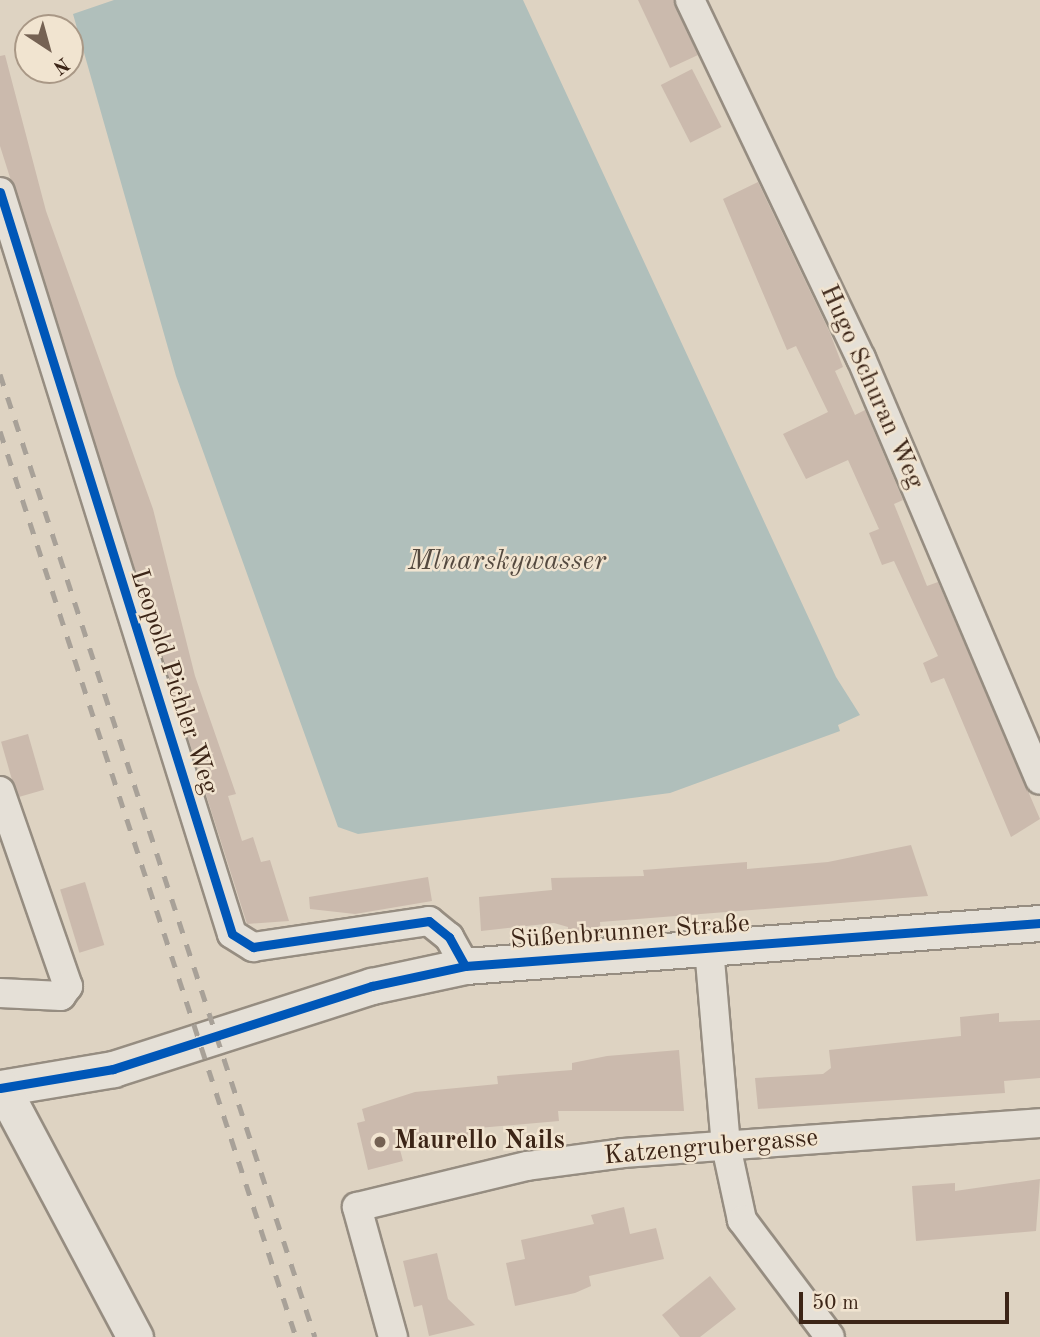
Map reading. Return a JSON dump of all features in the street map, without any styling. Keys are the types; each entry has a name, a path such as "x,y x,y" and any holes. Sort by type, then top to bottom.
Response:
{"street":[{"name":"Hugo Schuran Weg","path":"690,0 861,358 1040,780"},
{"name":"Leopold Pichler Weg","path":"0,192 232,934 253,947 429,921 449,937 465,966"},
{"path":"0,791 68,986 61,996 0,993"},
{"name":"Süßenbrunner Straße","path":"2,1089 113,1069 232,1028 372,986 465,966 1040,922"},
{"path":"709,948 726,1146 742,1220 830,1337"},
{"path":"2,1089 135,1337"},
{"name":"Katzengrubergasse","path":"393,1337 357,1207 527,1166 726,1146 1040,1123"}],"water":[{"name":"Mlnarskywasser","path":"114,0 523,0 836,677 860,715 838,725 840,731 670,793 358,834 338,827 176,376 84,53 84,14 73,14"}],"building":[{"path":"638,0 674,0 698,55 670,68"},
{"path":"5,55 46,211 153,509 195,676 236,794 228,796 242,841 253,837 261,862 270,860 289,921 247,924 0,146 0,56"},
{"path":"692,69 722,127 690,143 661,85"},
{"path":"758,182 830,333 843,367 835,371 855,415 865,410 903,500 894,504 927,586 938,582 1040,819 1011,837 944,678 931,683 923,663 938,656 894,561 882,565 869,533 879,529 848,460 806,479 783,434 828,412 796,346 787,350 723,199"},
{"path":"28,734 44,790 17,797 1,742"},
{"path":"911,845 928,896 600,922 601,936 568,938 568,927 554,923 481,931 479,897 552,890 551,878 644,876 643,870 747,862 747,869 828,862"},
{"path":"428,877 432,901 355,914 310,909 309,897"},
{"path":"85,882 104,945 79,953 60,890"},
{"path":"999,1013 999,1022 1040,1020 1040,1078 1004,1081 1005,1093 758,1109 755,1078 823,1074 831,1068 829,1050 961,1036 960,1017"},
{"path":"679,1050 684,1111 558,1111 559,1121 478,1128 479,1138 399,1146 403,1161 368,1170 357,1123 365,1121 362,1109 415,1092 498,1084 497,1076 572,1070 572,1063 607,1056"},
{"path":"1040,1179 1036,1231 916,1241 912,1186 955,1183 955,1191"},
{"path":"624,1207 630,1234 656,1228 664,1259 589,1276 591,1286 575,1293 515,1306 506,1263 525,1259 521,1240 594,1224 591,1215"},
{"path":"437,1253 448,1299 475,1325 429,1336 422,1305 414,1307 403,1261"},
{"path":"710,1276 736,1309 700,1337 680,1337 662,1315"}],"railway":[{"path":"0,374 315,1337"},
{"path":"0,431 296,1337"}],"cycle path":[{"path":"0,192 232,934 253,947 429,921 449,937 465,966"},
{"path":"0,1088 113,1069 372,986 465,966 1040,923"}],"place":[{"name":"Maurello Nails","path":"380,1142"}]}
